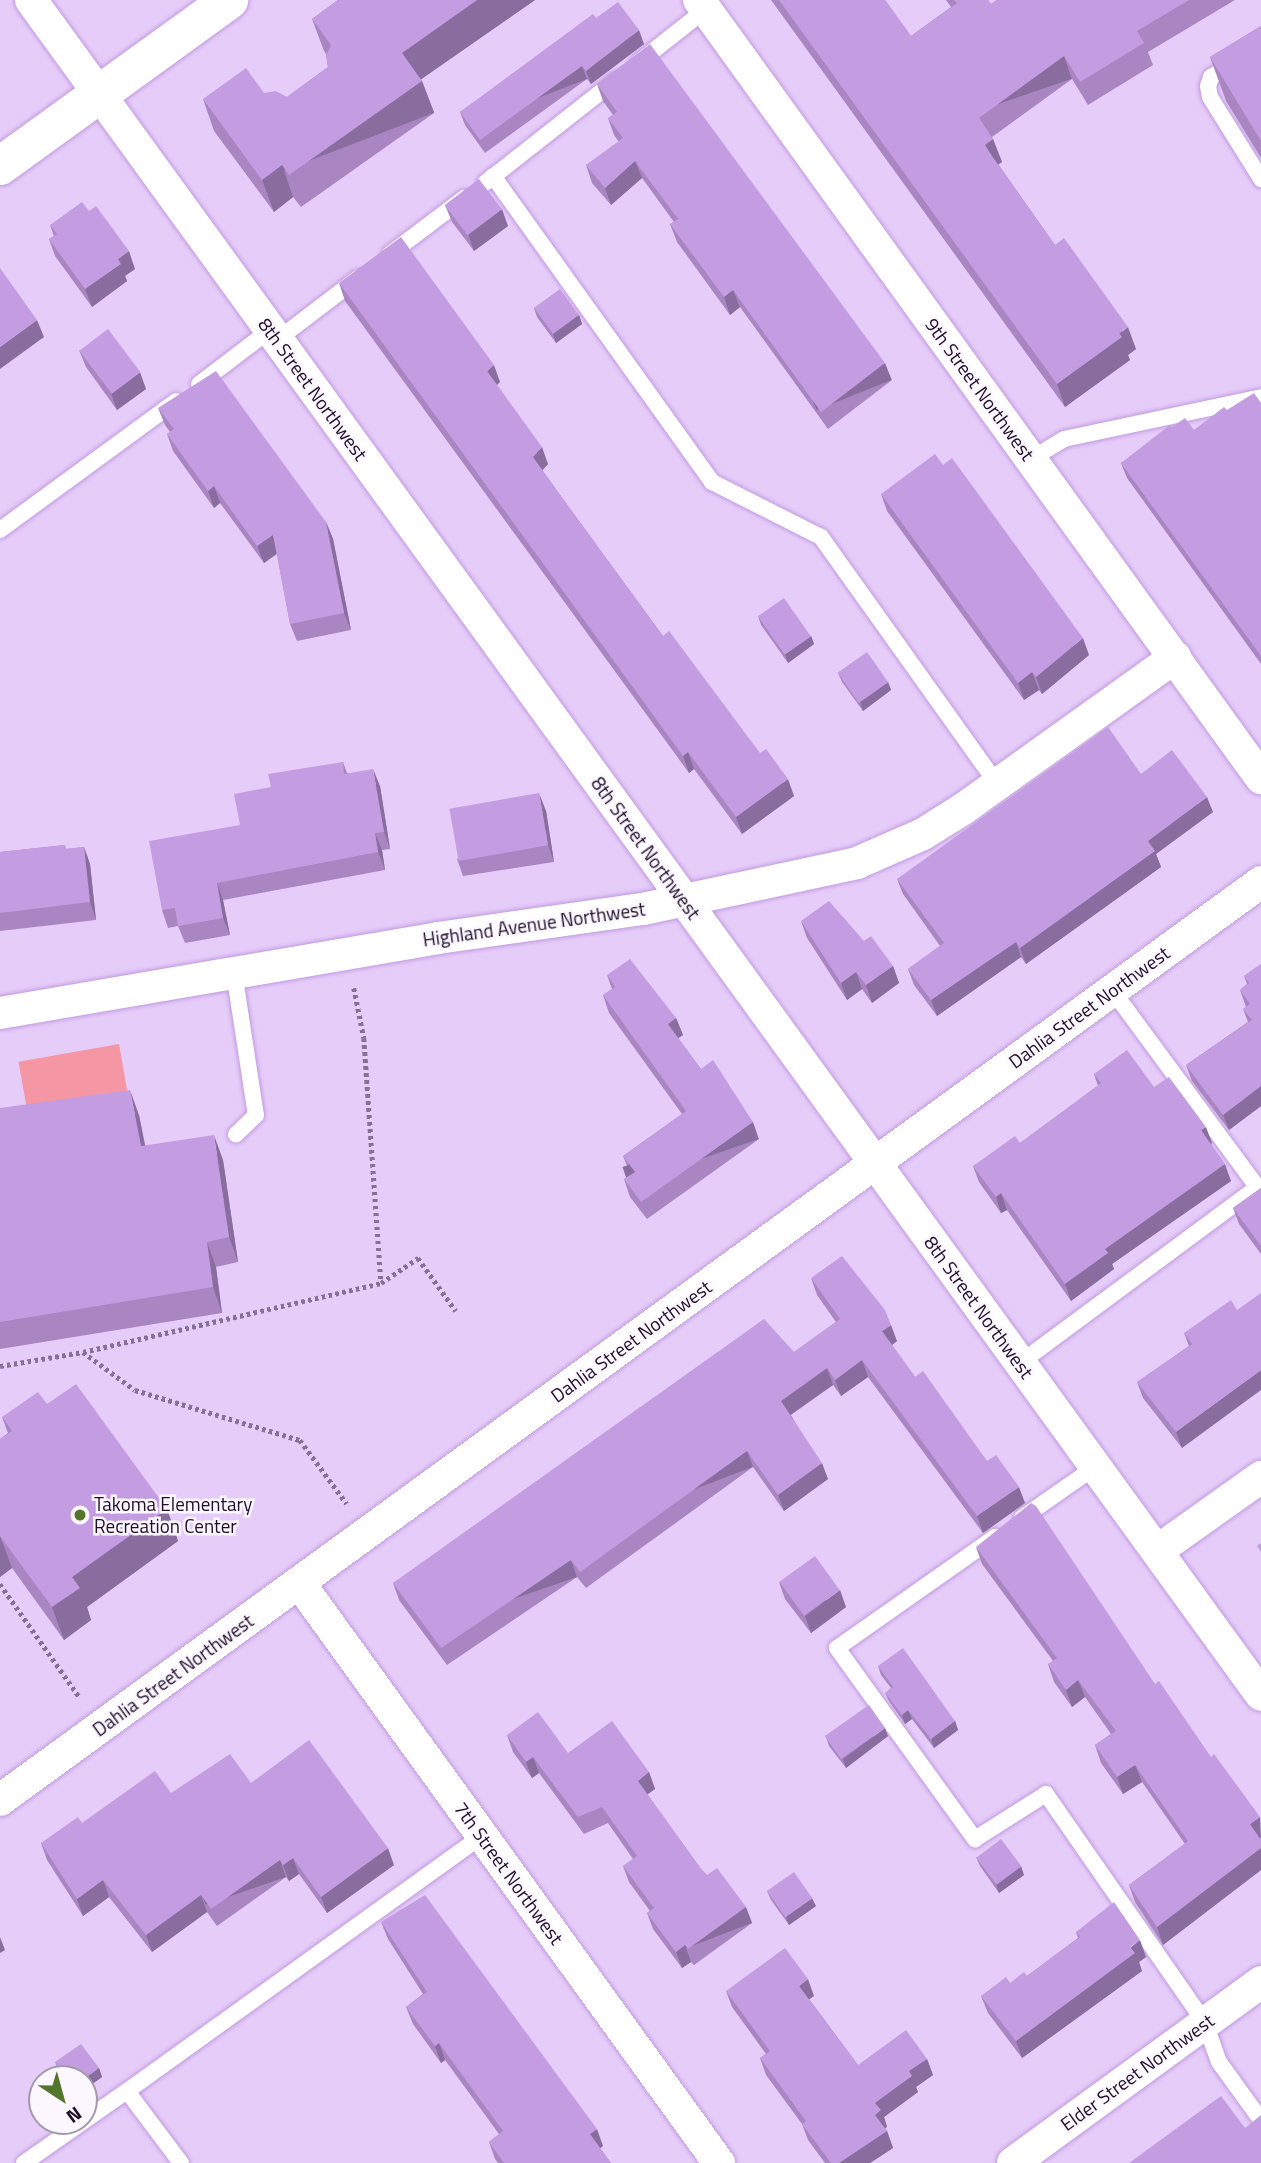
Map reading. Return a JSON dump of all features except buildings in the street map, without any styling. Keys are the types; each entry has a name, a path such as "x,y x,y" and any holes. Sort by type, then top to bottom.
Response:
{"street":[{"name":"8th Street Northwest","path":"31,0 1261,1695"},
{"path":"0,166 229,0"},
{"name":"9th Street Northwest","path":"702,5 1261,778"},
{"name":"Highland Avenue Northwest","path":"0,1013 234,972 685,901 875,857 923,834 998,785 1175,657"},
{"name":"Dahlia Street Northwest","path":"0,1800 1261,882"},
{"path":"1157,1551 1261,1477"},
{"name":"7th Street Northwest","path":"300,1584 719,2163"},
{"name":"Elder Street Northwest","path":"1016,2162 1261,1982"}],"lane":[{"path":"0,530 493,176 702,5"},
{"path":"1261,47 1211,78 1208,86 1210,97 1261,179"},
{"path":"493,176 712,482 821,537 998,785"},
{"path":"1031,458 1064,439 1261,397"},
{"path":"234,972 256,1115 236,1134"},
{"path":"1020,1363 1259,1190 1112,990"},
{"path":"1095,1466 837,1648 975,1839 1046,1794 1205,2022 1219,2062 1261,2120"},
{"path":"24,2163 482,1836"},
{"path":"127,2091 181,2163"}],"path":[{"path":"353,982 364,1038 381,1283"},
{"path":"0,1366 83,1352 381,1283 418,1258 456,1311"},
{"path":"83,1352 135,1390 300,1440 347,1504"},
{"path":"0,1584 80,1698"}],"shaded area":[{"path":"119,1044 131,1112 31,1130 19,1062"}],"place":[{"name":"Takoma Elementary Recreation Center","path":"80,1515"}]}
